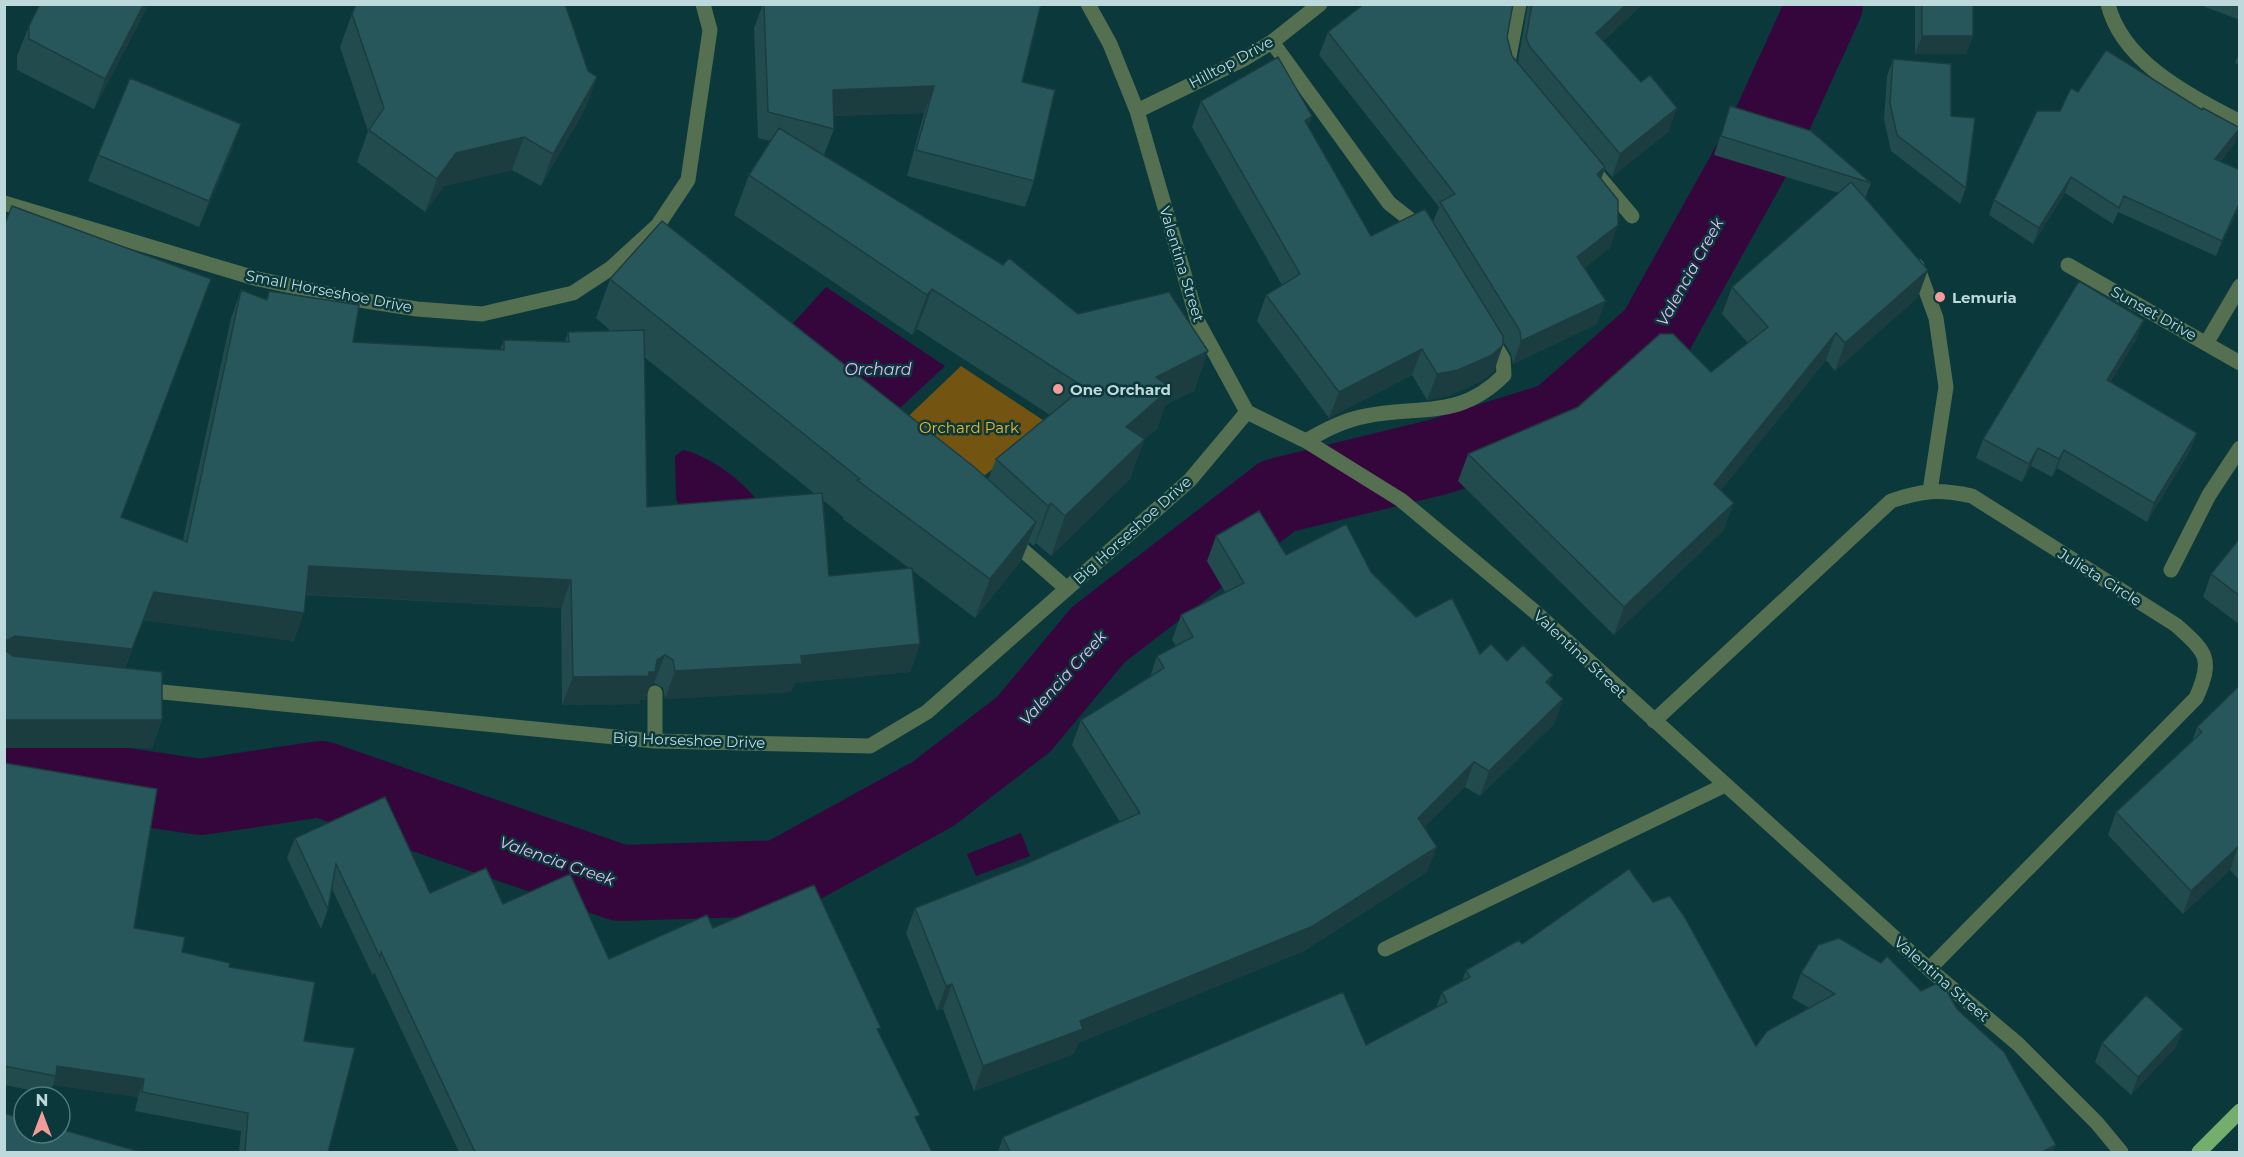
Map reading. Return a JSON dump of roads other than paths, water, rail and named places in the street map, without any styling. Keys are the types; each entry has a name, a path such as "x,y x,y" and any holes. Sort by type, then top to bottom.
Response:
{"main road":[{"path":"2199,1152 2240,1111"}],"street":[{"name":"Small Horseshoe Drive","path":"4,203 258,279 353,299 417,309 482,314 573,293 611,268 658,225 688,180 710,30 703,4"},
{"name":"Valentina Street","path":"1088,4 1110,44 1137,111 1198,322 1247,412 1306,441 1401,500 1534,611 1929,969 2018,1044 2097,1123 2121,1152"},
{"name":"Hilltop Drive","path":"1137,111 1242,60 1272,42 1320,4"},
{"path":"1519,4 1508,62 1520,84"},
{"path":"2108,4 2111,17 2137,56 2192,96 2240,122"},
{"path":"1272,42 1389,203 1423,230 1429,239"},
{"path":"1580,154 1632,216"},
{"path":"1917,266 1936,318 1946,387 1930,491"},
{"name":"Sunset Drive","path":"2068,266 2207,342 2240,363"},
{"path":"2207,342 2240,286"},
{"path":"1306,441 1335,425 1366,416 1444,410 1486,393 1504,375 1503,359 1478,319"},
{"name":"Big Horseshoe Drive","path":"122,687 655,741 870,746 927,712 1190,480 1247,412"},
{"path":"2171,570 2209,495 2240,448"},
{"name":"Julieta Circle","path":"1654,721 1891,501 1916,492 1942,489 1972,496 2175,625 2202,648 2207,674 2196,698 1929,969"},
{"path":"998,528 1066,588"},
{"path":"655,693 655,741"},
{"path":"1386,949 1725,785"}],"water":[{"name":"Orchard","path":"826,287 945,366 884,423 777,341"},
{"path":"683,450 703,457 725,470 759,503 680,508 676,498 675,456"},
{"path":"1021,833 1030,856 976,876 967,854"}],"waterway":[{"name":"Valencia Creek","path":"4,768 201,797 321,779 620,883 780,878 933,794 1024,724 1098,635 1278,496 1438,457 1557,420 1655,334 1764,138 1825,4"}],"place":[{"name":"Lemuria","path":"1940,297"},
{"name":"One Orchard","path":"1058,389"}],"park label":[{"name":"Orchard Park","path":"969,427"}]}
